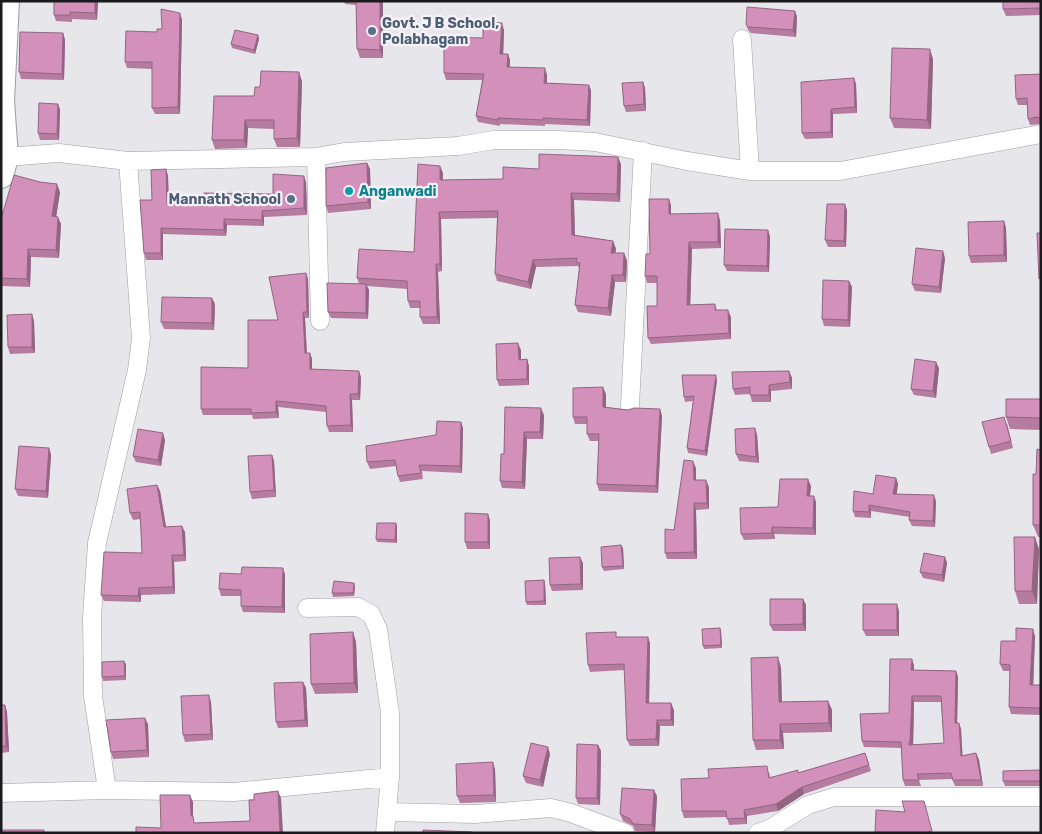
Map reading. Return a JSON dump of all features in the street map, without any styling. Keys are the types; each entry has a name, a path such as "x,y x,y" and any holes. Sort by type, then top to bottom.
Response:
{"main road":[{"path":"4,167 2,102 7,1"}],"street":[{"path":"742,39 750,171"},
{"path":"4,167 59,153 128,161 316,157 344,152 458,146 516,138 595,142 750,171 840,171 1041,134"},
{"path":"630,406 643,151"},
{"path":"316,157 320,321"},
{"path":"107,790 93,696 92,617 97,543 137,370 141,338 128,161"},
{"path":"306,608 358,607 371,614 378,629 390,713 390,777 385,833"},
{"path":"1,793 107,790 234,792 390,777"},
{"path":"767,831 808,804 834,797 1041,796"},
{"path":"387,812 475,814 552,808 626,833"}],"building":[{"path":"54,1 95,1 95,13 70,12 70,15 54,15"},
{"name":"Govt. J B School, Polabhagam","path":"356,1 380,1 380,50 357,49"},
{"path":"1003,1 1041,1 1041,8 1003,9"},
{"path":"747,7 795,11 793,30 748,27 746,24"},
{"path":"161,9 180,13 178,107 152,108 152,62 125,62 126,31 157,32 157,29 162,29"},
{"path":"483,22 502,23 500,54 508,54 507,67 545,68 544,83 589,85 587,120 498,118 498,120 476,116 484,74 444,73 444,37 483,38"},
{"path":"235,30 258,35 254,50 231,44"},
{"path":"20,32 63,33 62,74 19,72"},
{"path":"892,48 930,49 927,120 890,118"},
{"path":"261,71 299,72 297,138 274,139 274,120 245,120 244,140 212,140 214,96 254,96 255,87 260,87"},
{"path":"1041,74 1041,118 1028,119 1027,98 1016,99 1015,75"},
{"path":"854,78 855,107 831,109 831,132 802,133 801,82"},
{"path":"643,82 644,104 624,106 622,83"},
{"path":"39,103 58,104 57,134 38,133"},
{"path":"539,154 618,157 617,194 571,193 572,235 613,241 611,253 624,253 623,275 612,275 608,308 575,305 580,263 576,262 577,258 533,260 528,282 495,274 498,211 439,212 440,264 436,264 437,317 420,317 420,301 408,301 407,281 357,278 359,249 414,252 418,164 440,166 440,180 503,179 503,167 539,169"},
{"name":"Anganwadi","path":"367,163 368,202 326,206 326,168"},
{"path":"166,169 167,204 204,206 204,193 273,194 273,174 304,176 304,208 262,211 262,220 224,219 224,230 161,228 161,253 144,253 140,200 152,200 151,170"},
{"path":"14,175 40,182 57,184 52,216 58,217 56,250 28,249 27,279 1,278 1,219"},
{"path":"649,199 669,199 669,214 718,213 718,242 689,242 687,305 715,304 715,310 728,310 729,333 648,338 647,306 657,306 657,276 645,276 646,254 650,254"},
{"path":"827,204 845,204 844,241 825,240"},
{"path":"1004,221 1004,255 969,256 968,222"},
{"path":"725,229 768,230 767,266 724,265"},
{"path":"1037,233 1041,233 1041,278 1039,279"},
{"path":"916,248 943,251 939,287 912,284"},
{"path":"306,273 307,312 303,312 305,353 310,353 310,369 359,371 358,394 350,394 351,425 327,426 326,406 276,401 276,412 251,413 251,409 201,409 201,367 248,368 248,320 278,320 269,277"},
{"path":"823,280 849,281 848,320 822,319"},
{"path":"327,283 366,284 366,313 328,312"},
{"path":"162,297 212,298 212,323 161,322"},
{"path":"32,314 32,347 8,347 7,315"},
{"path":"518,343 519,360 527,359 527,379 497,380 496,344"},
{"path":"915,359 936,362 933,391 911,389"},
{"path":"789,371 790,382 769,385 769,395 750,395 750,387 733,389 732,372"},
{"path":"682,375 716,375 705,451 687,448 694,396 684,397"},
{"path":"603,387 603,407 628,410 634,408 660,409 656,486 597,484 599,434 587,434 587,417 573,417 573,388"},
{"path":"1006,399 1041,399 1041,433 1040,418 1006,417"},
{"path":"505,407 541,408 540,432 524,432 522,482 500,481 501,454 504,454"},
{"path":"1004,417 1011,441 989,447 982,422"},
{"path":"437,421 461,422 460,466 419,465 421,473 398,476 395,460 367,462 366,446 436,435"},
{"path":"755,428 756,457 736,454 735,429"},
{"path":"138,429 163,433 158,460 133,456"},
{"path":"19,446 49,448 46,491 15,489"},
{"path":"1037,449 1041,450 1041,525 1033,525 1033,474 1036,474"},
{"path":"272,455 274,490 250,492 248,456"},
{"path":"684,460 693,461 694,480 706,480 707,503 694,503 694,552 665,553 665,529 674,530"},
{"path":"876,475 896,478 893,494 934,495 933,521 909,520 910,512 869,505 869,512 853,511 854,491 873,494"},
{"path":"780,479 808,479 807,496 814,496 813,528 772,527 772,533 741,534 740,508 778,507"},
{"path":"157,485 164,527 182,526 184,555 172,555 173,587 139,588 138,596 101,595 104,552 142,553 140,512 130,513 127,489"},
{"path":"465,513 488,514 488,542 465,542"},
{"path":"377,523 396,523 395,540 376,539"},
{"path":"1014,537 1035,537 1032,591 1015,591"},
{"path":"621,545 623,566 602,567 601,547"},
{"path":"924,553 945,557 942,575 920,572"},
{"path":"580,557 581,584 550,585 549,558"},
{"path":"242,567 283,568 282,607 241,606 241,590 219,589 220,573 241,574"},
{"path":"544,580 544,601 526,602 525,581"},
{"path":"334,581 354,583 353,593 332,593"},
{"path":"770,599 803,599 803,624 770,625"},
{"path":"863,604 897,604 897,630 863,630"},
{"path":"720,628 721,645 703,646 702,629"},
{"path":"1016,628 1033,629 1030,685 1041,685 1041,708 1009,707 1010,665 1000,664 1001,641 1016,641"},
{"path":"353,632 354,683 311,684 310,634"},
{"path":"616,632 616,637 648,637 646,703 671,703 671,720 657,720 656,739 627,740 624,664 588,665 586,633"},
{"path":"778,657 779,702 828,701 829,723 780,724 780,740 753,740 751,658"},
{"path":"890,659 912,659 911,670 956,671 955,723 959,723 961,756 976,753 981,780 953,780 951,773 917,774 919,780 903,780 901,742 862,741 860,714 889,713","holes":["912,696 941,696 944,743 909,745"]},
{"path":"124,661 125,676 102,677 102,662"},
{"path":"303,682 305,720 276,722 274,683"},
{"path":"209,695 211,734 183,735 181,696"},
{"path":"1,705 5,705 6,746 1,746"},
{"path":"145,718 147,750 111,752 106,720"},
{"path":"531,743 548,747 540,780 523,776"},
{"path":"577,744 598,745 597,798 576,798"},
{"path":"865,753 869,765 802,787 776,804 744,810 745,818 727,819 726,811 682,811 681,779 709,778 708,769 767,766 769,778 798,770 798,773"},
{"path":"493,762 494,795 457,796 456,764"},
{"path":"1041,770 1041,782 1003,781 1003,771"},
{"path":"622,788 654,790 652,825 633,824 630,819 620,814"},
{"path":"278,791 280,833 136,833 136,827 161,828 160,795 190,795 191,816 193,816 194,823 250,821 249,800 254,800 254,794"},
{"path":"902,801 924,801 932,831 924,833 875,833 876,810 905,812"},
{"path":"1,830 44,830 44,833 1,833"},
{"path":"423,830 472,832 472,833 423,833"}],"place":[{"name":"Govt. J B School, Polabhagam","path":"372,31"},
{"name":"Anganwadi","path":"349,191"},
{"name":"Mannath School","path":"291,199"}]}
